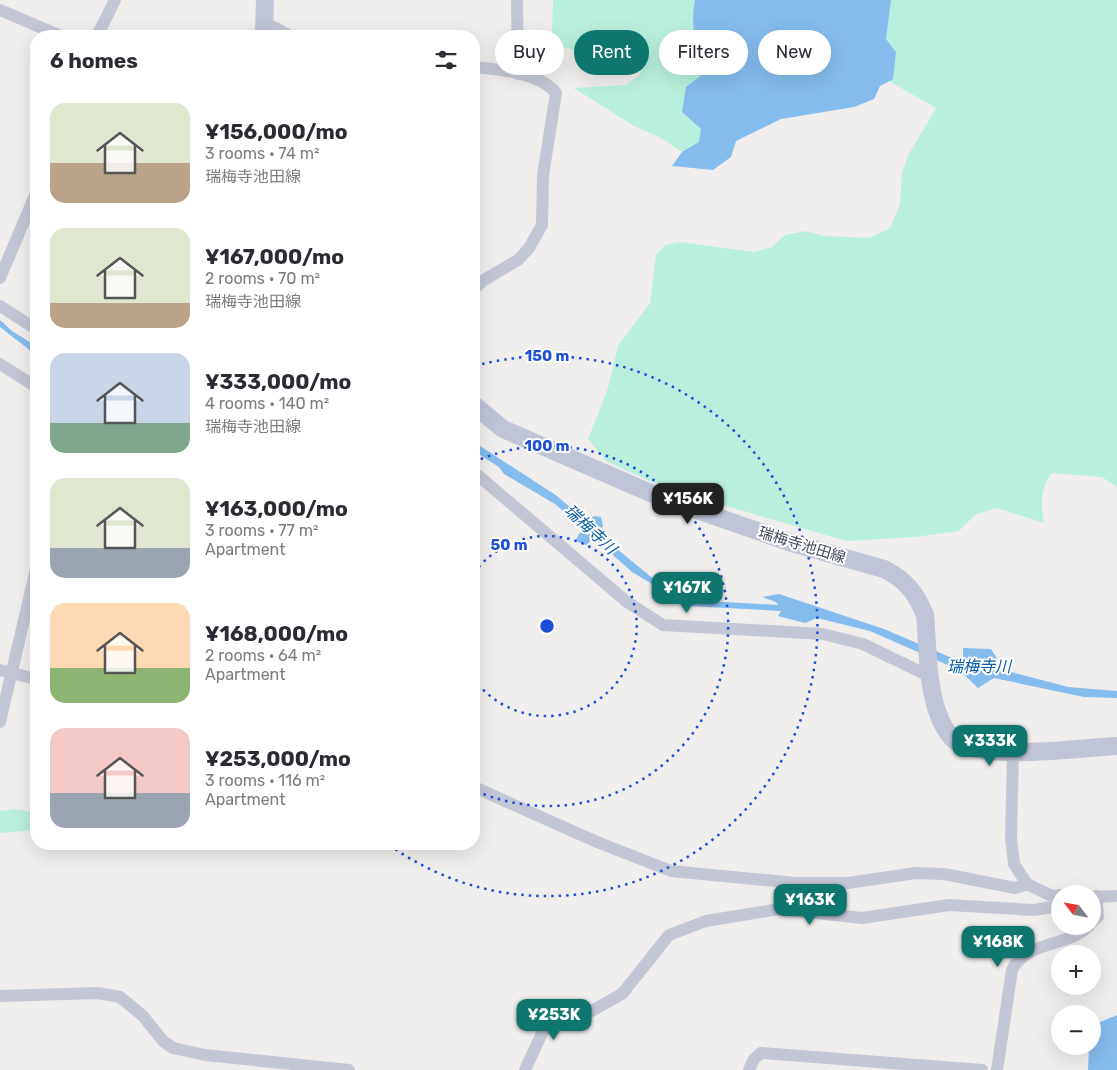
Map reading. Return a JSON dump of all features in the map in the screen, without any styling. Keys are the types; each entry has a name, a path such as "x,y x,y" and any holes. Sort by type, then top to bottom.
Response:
{"main road":[{"path":"263,30 264,0"},
{"name":"瑞梅寺池田線","path":"480,410 503,429 662,498 792,543 884,569 910,587 925,615 931,677"},
{"path":"931,677 937,712 946,730 953,739 976,749 1013,752 1117,746"}],"street":[{"path":"100,30 115,0"},
{"path":"517,0 517,30"},
{"path":"0,10 47,30"},
{"path":"265,30 272,26 279,30"},
{"path":"480,68 495,70"},
{"path":"480,284 518,260 529,248 542,225 543,175 556,93 552,88 535,79 521,75"},
{"path":"0,278 30,207"},
{"path":"0,306 30,325"},
{"path":"0,364 30,383"},
{"path":"480,477 627,602 663,625 823,634 863,644 931,677"},
{"path":"0,722 6,672 30,590"},
{"path":"6,672 30,678"},
{"path":"1013,752 1012,854 1014,864 1027,884 1051,896"},
{"path":"480,791 597,842 671,871 796,883 848,883 916,873 944,874 1015,888 1027,884"},
{"path":"1101,897 1117,896"},
{"path":"525,1070 543,1031 554,1022 586,1014 622,994 669,936 706,920 779,909 862,918 949,905 1033,910 1051,907"},
{"path":"997,1070 1012,970 1016,961 1027,952 1074,935"},
{"path":"0,996 98,993 120,997 143,1016 163,1041 173,1048 205,1055 349,1070"},
{"path":"749,1070 754,1059 762,1053 982,1070"}],"green space":[{"path":"553,0 706,0 706,30 659,30 659,75 707,75 707,136 687,155 661,138 634,126 574,88 626,85 640,75 649,75 649,30 574,30 574,50 564,47 564,30 552,30"},
{"path":"870,0 1117,0 1117,487 1102,477 1051,473 1042,497 1044,523 997,508 975,515 959,531 915,537 846,541 665,488 606,461 588,439 608,388 618,346 650,303 656,255 665,245 680,242 754,252 772,247 785,235 806,231 823,236 869,238 890,228 900,204 902,172 909,154 936,108 868,69"},
{"path":"15,809 30,812 30,830 0,833 0,811"}],"water":[{"path":"695,0 891,0 886,39 896,52 893,79 880,86 874,99 854,107 781,119 736,141 731,157 713,170 672,166 682,152 699,142 701,129 682,112 686,87 702,75 748,75 748,30 693,30"},
{"path":"0,320 12,331 30,342 30,350 0,327"},
{"name":"瑞梅寺川","path":"480,446 557,496 587,522 594,516 601,517 603,526 600,530 600,535 656,581 690,600 778,605 776,602 762,597 779,594 884,629 952,658 963,660 963,648 991,649 1001,665 1011,672 1068,687 1117,691 1117,698 1084,697 994,678 978,688 959,670 870,631 817,618 805,623 778,616 781,611 689,606 632,572 594,538 586,545 575,541 583,528 555,504 504,474 499,467 480,455"},
{"path":"1117,1015 1117,1070 1088,1070 1089,1055 1101,1055 1101,1022"}]}
